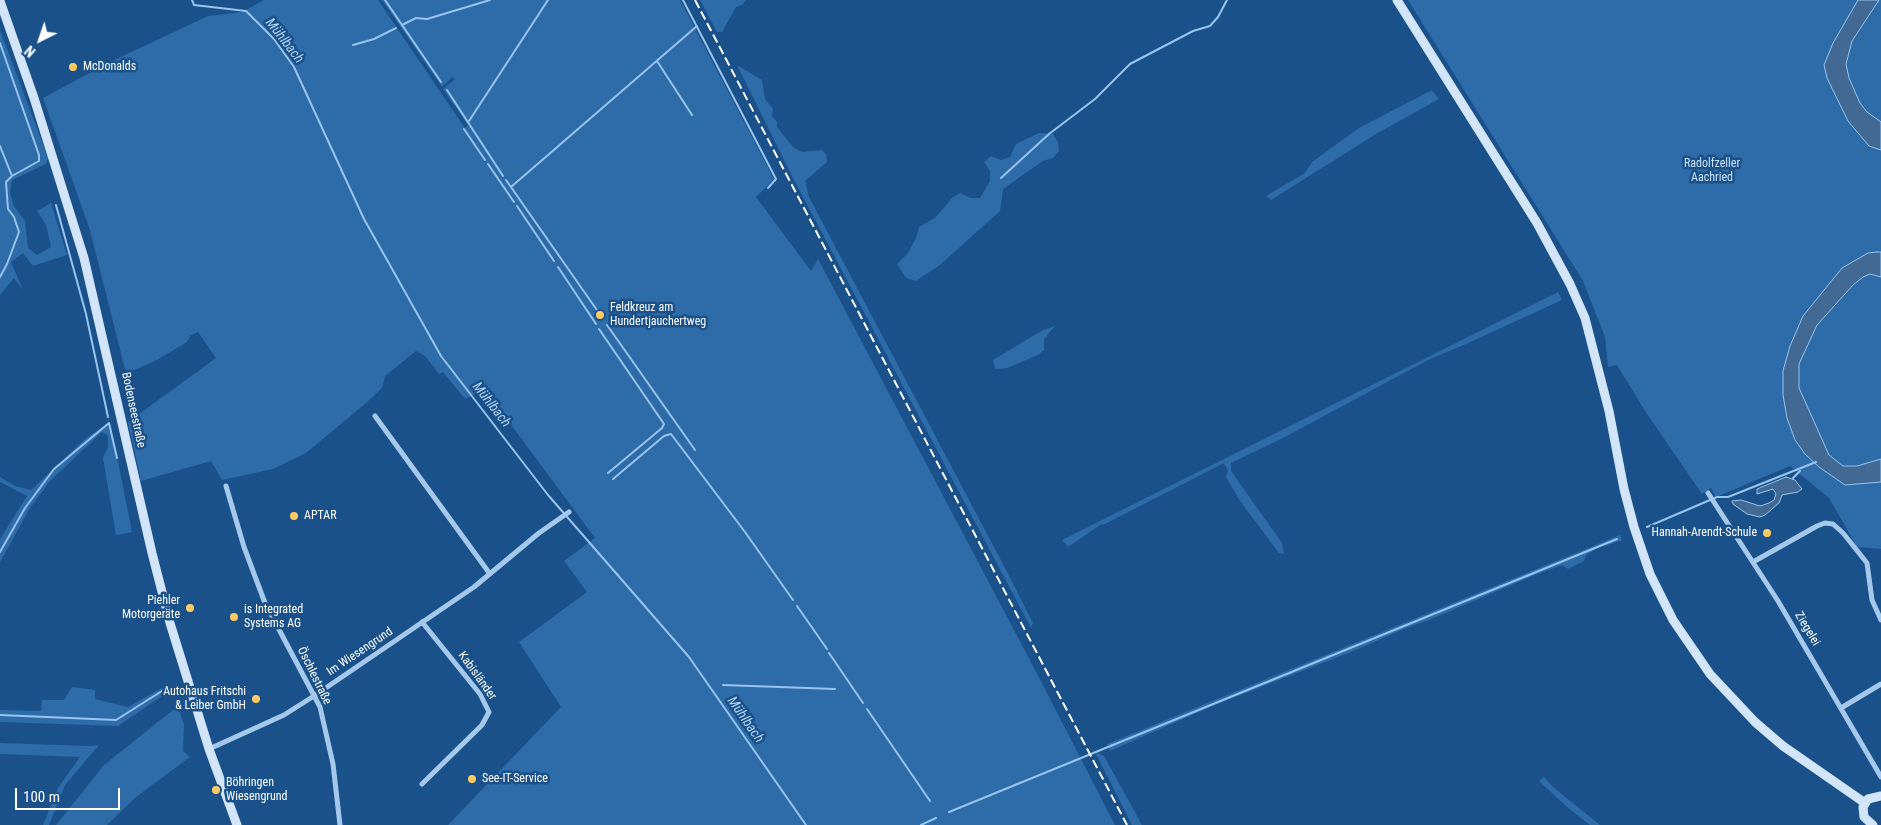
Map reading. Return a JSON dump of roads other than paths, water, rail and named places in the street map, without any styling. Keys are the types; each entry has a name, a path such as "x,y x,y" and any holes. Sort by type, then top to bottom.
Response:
{"main road":[{"path":"1398,0 1537,223 1570,284 1585,318 1609,411 1624,489 1634,527 1650,574 1673,620 1710,674 1755,722 1783,746 1865,803"},
{"name":"Bodenseestraße","path":"0,2 34,98 84,258 170,623 209,749 236,825"},
{"path":"1872,825 1864,817 1865,803 1872,797 1881,796"}],"street":[{"path":"375,416 490,574"},
{"name":"Öschlestraße","path":"226,486 244,547 265,603 320,708 333,764 340,825"},
{"name":"Ziegelei","path":"1709,494 1753,562 1881,777"},
{"name":"Im Wiesengrund","path":"209,749 284,715 314,696 490,574 539,533 569,512"},
{"path":"1753,562 1817,526 1825,523 1833,524 1843,532 1867,563 1872,600 1881,620"},
{"name":"Kabisländer","path":"422,622 480,694 489,712 482,725 422,784"},
{"path":"1841,708 1881,684"}],"waterway":[{"name":"Mühlbach","path":"192,0 194,5 246,11 274,39 294,67 364,219 441,356 548,495 689,657 806,825"},
{"path":"385,0 441,82"},
{"path":"402,25 416,18 427,19 490,0"},
{"path":"469,121 548,0"},
{"path":"683,0 776,179 768,188"},
{"path":"1001,178 1049,134 1095,99 1130,64 1193,31 1210,26 1218,17 1227,0"},
{"path":"511,187 697,26"},
{"path":"353,45 374,39 396,28"},
{"path":"0,43 39,155 39,161 12,176 6,182 8,209 14,217 19,232 0,277"},
{"path":"657,61 692,115"},
{"path":"447,90 503,176"},
{"path":"464,129 485,160"},
{"path":"0,146 12,176"},
{"path":"488,164 514,202"},
{"path":"506,180 599,313"},
{"path":"56,205 86,314 108,417"},
{"path":"517,206 554,261"},
{"path":"558,267 596,324"},
{"path":"607,325 695,450"},
{"path":"599,329 664,424 662,428 608,473"},
{"path":"0,552 25,508 54,469 109,423 117,458"},
{"path":"613,479 664,436 671,434 745,532 793,600"},
{"path":"1647,527 1717,497 1728,497 1816,462"},
{"path":"1793,478 1800,471"},
{"path":"949,812 1617,539"},
{"path":"797,606 827,649"},
{"path":"829,653 863,703"},
{"path":"723,685 835,689"},
{"path":"0,715 116,720 162,691"},
{"path":"867,709 930,801"},
{"path":"921,825 936,818"}],"railway":[{"path":"695,0 1127,825"}],"place":[{"name":"McDonalds","path":"73,67"},
{"name":"Feldkreuz am Hundertjauchertweg","path":"600,315"},
{"name":"APTAR","path":"294,516"},
{"name":"Hannah-Arendt-Schule","path":"1767,533"},
{"name":"Piehler Motorgeräte","path":"190,608"},
{"name":"is Integrated Systems AG","path":"234,617"},
{"name":"Autohaus Fritschi & Leiber GmbH","path":"256,699"},
{"name":"See-IT-Service","path":"472,779"},
{"name":"Böhringen Wiesengrund","path":"216,790"}],"park label":[{"name":"Radolfzeller Aachried","path":"1712,171"}]}
